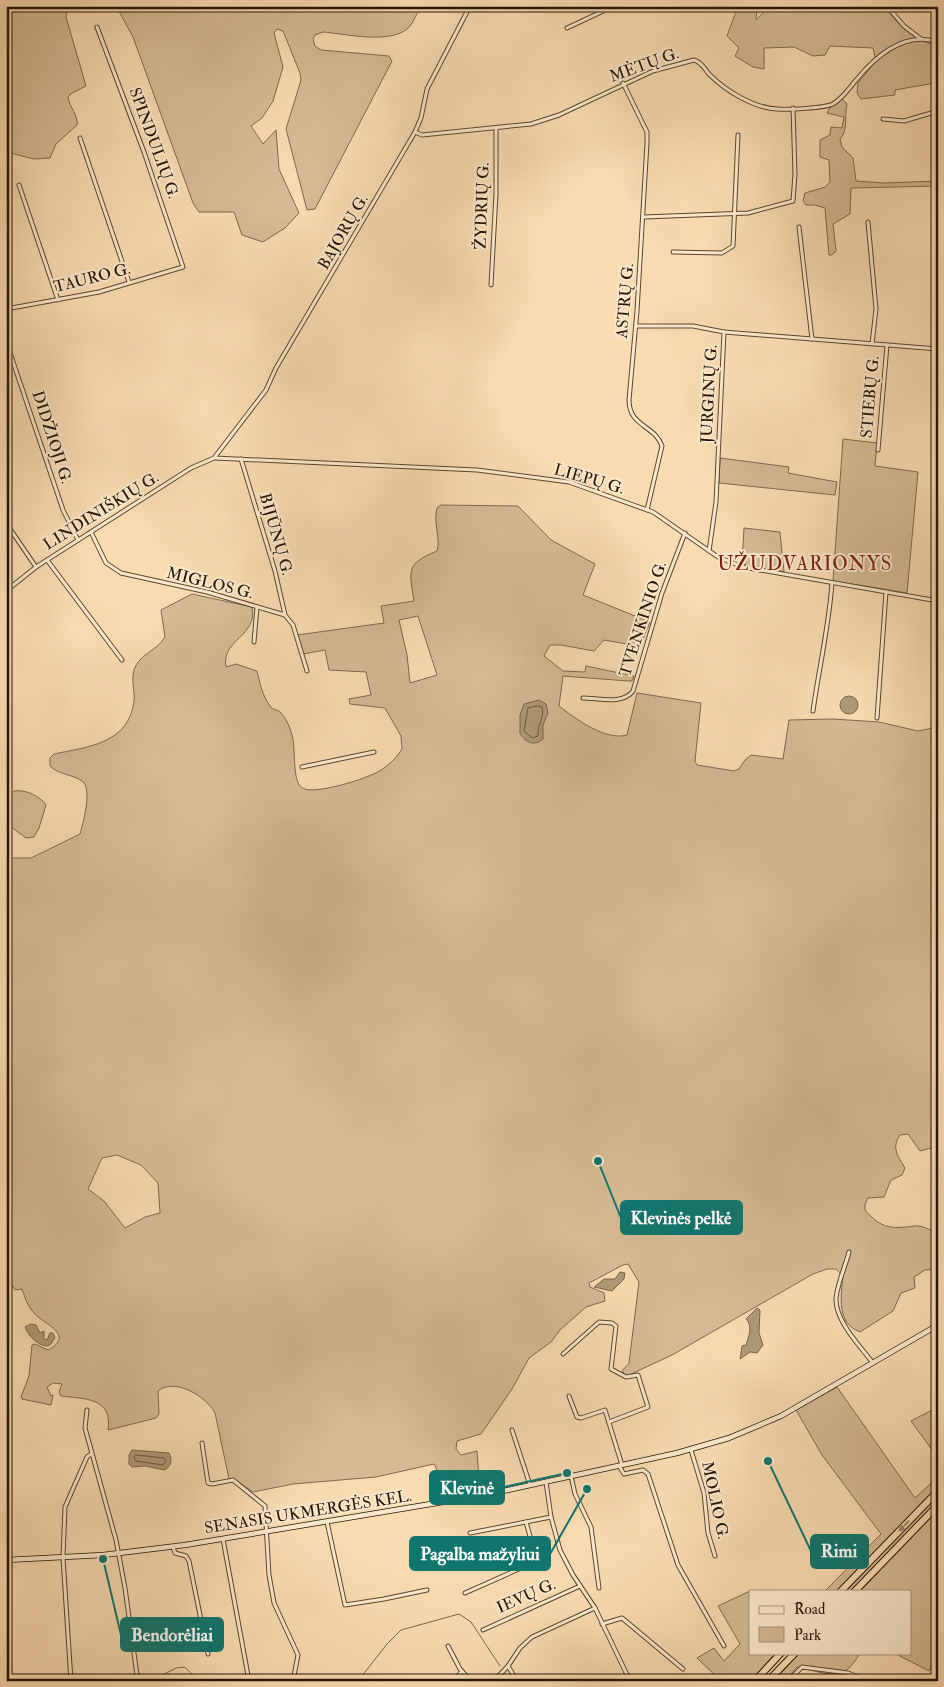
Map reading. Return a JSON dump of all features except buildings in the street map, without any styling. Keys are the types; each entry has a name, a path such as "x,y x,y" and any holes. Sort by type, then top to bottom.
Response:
{"highway":[{"path":"842,1590 938,1491"},
{"path":"856,1590 938,1505"},
{"path":"755,1681 780,1654"},
{"path":"768,1681 794,1654"}],"main road":[{"name":"SENASIS UKMERGĖS KEL.","path":"6,1560 117,1554 223,1539 546,1482 691,1450 736,1435 781,1416 938,1325"}],"street":[{"name":"BAJORŲ G.","path":"214,458 266,390 274,373 414,132 421,118 428,89 470,6"},
{"path":"567,28 614,6"},
{"path":"886,6 904,26 922,40"},
{"name":"SPINDULIŲ G.","path":"97,27 144,152 183,267"},
{"name":"MĖTŲ G.","path":"414,132 422,135 531,124 552,117 623,83 653,71 697,60 726,88 754,104 776,109 822,108 833,104 881,54 898,45 922,40 938,42"},
{"name":"ASTRŲ G.","path":"623,83 647,132 644,217 629,410 636,420 657,437 662,446 647,510"},
{"path":"644,217 736,214 790,203 794,199 793,108"},
{"path":"883,119 904,121 938,111"},
{"name":"ŽYDRIŲ G.","path":"491,285 496,194 496,128"},
{"path":"673,252 722,253 728,251 734,243 738,134"},
{"path":"80,138 129,282"},
{"path":"18,185 58,300"},
{"path":"868,222 876,309 872,344"},
{"path":"799,227 812,339"},
{"name":"TAURO G.","path":"6,309 99,292 183,267"},
{"path":"636,326 693,326 724,332"},
{"name":"JURGINŲ G.","path":"709,551 716,502 724,332 938,349"},
{"name":"DIDŽIOJI G.","path":"6,341 63,510 78,540"},
{"name":"STIEBŲ G.","path":"878,450 887,345"},
{"name":"LIEPŲ G.","path":"214,458 478,470 569,482 647,510 685,533 709,551 743,567 938,601"},
{"name":"LINDINIŠKIŲ G.","path":"6,591 36,567 78,540 191,468 214,458"},
{"name":"BIJŪNŲ G.","path":"241,460 275,571 285,615"},
{"path":"6,523 36,567"},
{"name":"MIGLOS G.","path":"91,532 106,563 121,573 207,592 285,615"},
{"name":"TVENKINIO G.","path":"583,698 621,699 630,695 662,594 685,533"},
{"path":"47,560 122,660"},
{"path":"813,711 819,661 830,616 832,583"},
{"path":"877,718 886,592"},
{"path":"254,642 257,607"},
{"path":"285,615 292,625 307,671"},
{"path":"302,768 374,752"},
{"path":"849,1252 839,1285 836,1304 843,1321 873,1363"},
{"path":"563,1354 599,1322 612,1323 616,1326 612,1369 626,1377 638,1376 648,1407 609,1422"},
{"path":"569,1396 577,1417 580,1418 606,1410 620,1466 624,1474 643,1470 648,1474 678,1565 724,1646"},
{"path":"87,1410 85,1428 116,1540 117,1554 126,1588 137,1675"},
{"path":"512,1430 530,1485"},
{"path":"202,1443 208,1483 233,1480 256,1496 266,1508 266,1532 274,1603 298,1655 293,1681"},
{"name":"MOLIO G.","path":"691,1450 704,1492 708,1533 715,1556"},
{"path":"71,1681 63,1558 65,1507 87,1457 92,1454"},
{"path":"571,1476 575,1494 591,1527 599,1588"},
{"path":"546,1482 551,1517 560,1550 595,1608 630,1681"},
{"path":"470,1533 551,1517"},
{"path":"327,1522 345,1605 427,1590"},
{"path":"465,1593 537,1561 526,1522"},
{"path":"223,1539 249,1681"},
{"path":"173,1547 174,1554 186,1556 189,1561 208,1654"},
{"name":"IEVŲ G.","path":"483,1630 580,1586"},
{"path":"494,1681 532,1636 595,1608"},
{"path":"602,1624 622,1618 683,1669"},
{"path":"448,1646 462,1671 471,1681"},
{"path":"508,1666 517,1681"},
{"path":"788,1681 802,1667 848,1673 868,1681"},
{"path":"454,1681 462,1671"}],"green space":[{"path":"6,6 71,6 67,10 66,17 86,86 68,97 77,118 77,125 56,144 50,158 34,159 6,152"},
{"path":"116,6 426,6 419,11 407,29 399,34 367,37 323,32 315,35 313,39 315,46 321,50 389,56 392,61 315,209 307,210 286,129 301,80 300,73 283,31 277,29 274,33 283,67 273,101 262,118 251,126 263,144 276,130 279,169 299,213 285,228 263,242 242,235 234,212 199,212 193,203 133,37"},
{"path":"738,6 757,6 756,20 770,6 884,6 907,31 921,40 938,46 938,64 933,65 935,83 895,90 895,95 861,99 857,93 858,83 876,61 873,48 830,46 825,55 813,56 794,47 764,48 764,69 753,67 735,56 739,48 727,36"},
{"path":"842,99 847,104 845,127 840,139 842,147 853,158 856,181 884,183 938,181 938,186 851,188 850,214 833,224 836,251 829,255 825,208 806,205 803,201 805,193 825,187 830,182 829,160 820,157 820,140 830,135 831,127 842,128 844,117 827,113 830,107"},
{"path":"843,439 877,443 875,466 918,472 907,593 833,581"},
{"path":"720,458 789,467 788,473 837,482 835,495 719,483"},
{"path":"441,505 518,506 551,540 595,564 583,595 650,622 641,644 638,646 604,640 594,651 550,645 544,656 563,671 585,672 586,666 634,676 632,681 628,681 563,676 559,706 600,732 618,736 627,735 637,693 701,703 695,761 697,765 734,771 739,769 751,755 783,759 789,720 833,719 879,722 918,731 938,727 938,1146 920,1151 908,1134 900,1135 896,1148 905,1168 902,1175 891,1180 884,1197 868,1198 865,1210 876,1221 887,1226 918,1226 938,1232 938,1269 925,1270 914,1277 915,1288 901,1293 893,1311 860,1332 852,1328 844,1316 841,1300 843,1276 836,1269 827,1269 813,1274 672,1355 627,1376 622,1371 629,1363 639,1282 628,1264 623,1265 589,1283 590,1287 604,1293 605,1301 586,1307 560,1330 551,1342 529,1358 512,1389 481,1434 457,1441 456,1449 461,1455 477,1451 480,1492 462,1496 457,1484 443,1481 434,1464 376,1477 293,1484 253,1492 234,1479 229,1479 215,1413 205,1401 190,1391 173,1386 165,1387 158,1391 159,1414 156,1418 108,1430 106,1411 101,1406 87,1399 61,1396 59,1392 62,1384 53,1383 47,1387 51,1396 53,1395 51,1405 22,1399 21,1397 29,1376 32,1345 35,1344 48,1350 56,1345 59,1335 30,1308 22,1289 15,1290 12,1285 6,1291 6,858 31,858 80,834 87,798 85,785 82,781 61,773 50,766 50,758 54,754 80,749 105,741 124,726 134,701 133,678 136,665 162,642 165,637 161,610 192,594 252,607 250,625 229,650 226,658 226,667 236,664 257,671 267,702 282,714 290,729 296,777 301,787 316,790 353,782 387,766 402,749 401,736 385,708 350,704 349,699 371,695 366,672 329,670 325,650 303,654 297,635 384,623 381,606 414,601 411,582 412,569 420,560 437,551 437,508","holes":["418,616 437,675 410,683 407,655 399,620","117,1155 141,1165 158,1183 160,1213 145,1217 125,1228 104,1201 88,1189 102,1158"]},
{"path":"744,528 780,532 784,572 742,564"},
{"path":"14,791 32,794 46,805 39,828 34,837 26,838 6,823 6,800"},
{"path":"837,1387 915,1498 938,1477 938,1487 838,1590 826,1590 881,1534 822,1455 796,1410"},
{"path":"938,1407 938,1458 911,1421"},
{"path":"938,1495 938,1501 853,1590 847,1590"},
{"path":"938,1510 938,1655 929,1671 896,1654 912,1654 912,1590 861,1590"},
{"path":"749,1591 749,1654 775,1654 750,1681 721,1681 697,1658 714,1648 724,1661 740,1644 718,1606"},
{"path":"799,1654 859,1654 847,1670 841,1673 826,1674 797,1667 785,1681 773,1681"}],"water":[{"path":"845,696 853,696 858,701 856,712 845,714 840,709 840,701"},
{"path":"539,700 546,704 548,713 543,725 543,739 533,743 520,734 520,715 524,704"},
{"path":"620,1272 625,1273 624,1279 612,1291 594,1287 604,1279 615,1279"},
{"path":"757,1308 760,1310 759,1333 763,1345 757,1353 750,1352 740,1359 742,1346 746,1345 750,1331 746,1319"},
{"path":"31,1324 36,1325 40,1333 44,1331 44,1339 47,1340 50,1333 53,1333 55,1338 50,1345 43,1345 32,1338 25,1327"},
{"path":"132,1450 169,1453 171,1463 164,1470 145,1466 132,1467 129,1464 129,1455"}],"waterway":[{"path":"358,1681 387,1644 401,1630 459,1614 471,1622 500,1666"},
{"path":"151,1681 176,1668 185,1667 198,1681"}],"place":[{"name":"Klevinės pelkė","path":"598,1161"},
{"name":"Rimi","path":"768,1461"},
{"name":"Klevinė","path":"567,1473"},
{"name":"Pagalba mažyliui","path":"587,1489"},
{"name":"Bendorėliai","path":"103,1559"}],"district":[{"name":"UŽUDVARIONYS","path":"805,564"}]}
